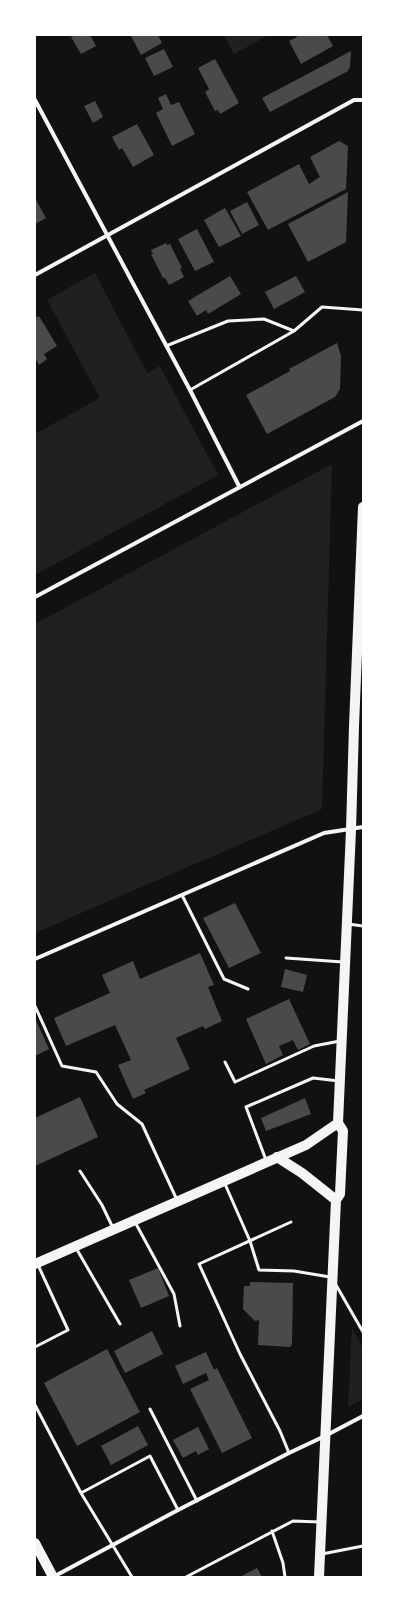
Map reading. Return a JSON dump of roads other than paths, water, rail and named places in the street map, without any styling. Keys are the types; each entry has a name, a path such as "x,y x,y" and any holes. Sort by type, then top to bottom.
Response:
{"main road":[{"path":"320,1577 331,1278 336,1200 340,1194 343,1131 338,1123 360,635 363,507"},
{"path":"36,1264 306,1145 338,1123"},
{"path":"277,1157 302,1173 336,1200"},
{"path":"35,1543 53,1577"}],"street":[{"path":"35,100 190,390 239,486"},
{"path":"35,275 354,100 363,100"},
{"path":"35,597 239,486 363,421"},
{"path":"35,959 324,833 363,828"},
{"path":"53,1577 178,1510 363,1416"}],"lane":[{"path":"190,390 294,331 322,307 363,310"},
{"path":"166,346 228,321 264,319 294,331"},
{"path":"182,895 224,979 248,989"},
{"path":"346,923 363,926"},
{"path":"286,958 345,962"},
{"path":"35,1006 62,1066 96,1072 117,1104 142,1124 178,1201"},
{"path":"225,1062 235,1082 314,1046 342,1040"},
{"path":"267,1162 246,1108 313,1078 340,1082"},
{"path":"80,1171 102,1205 113,1230"},
{"path":"223,1181 250,1241 259,1270 294,1271 331,1278 363,1332"},
{"path":"134,1220 174,1294 180,1326"},
{"path":"289,1453 280,1431 240,1354 199,1264 291,1222"},
{"path":"75,1247 120,1324"},
{"path":"35,1347 68,1330 36,1264"},
{"path":"35,1405 81,1493 132,1577"},
{"path":"150,1409 197,1501"},
{"path":"81,1493 150,1456 178,1510"},
{"path":"186,1577 293,1521 321,1522"},
{"path":"272,1531 283,1563 285,1577"},
{"path":"320,1554 363,1546"}]}
